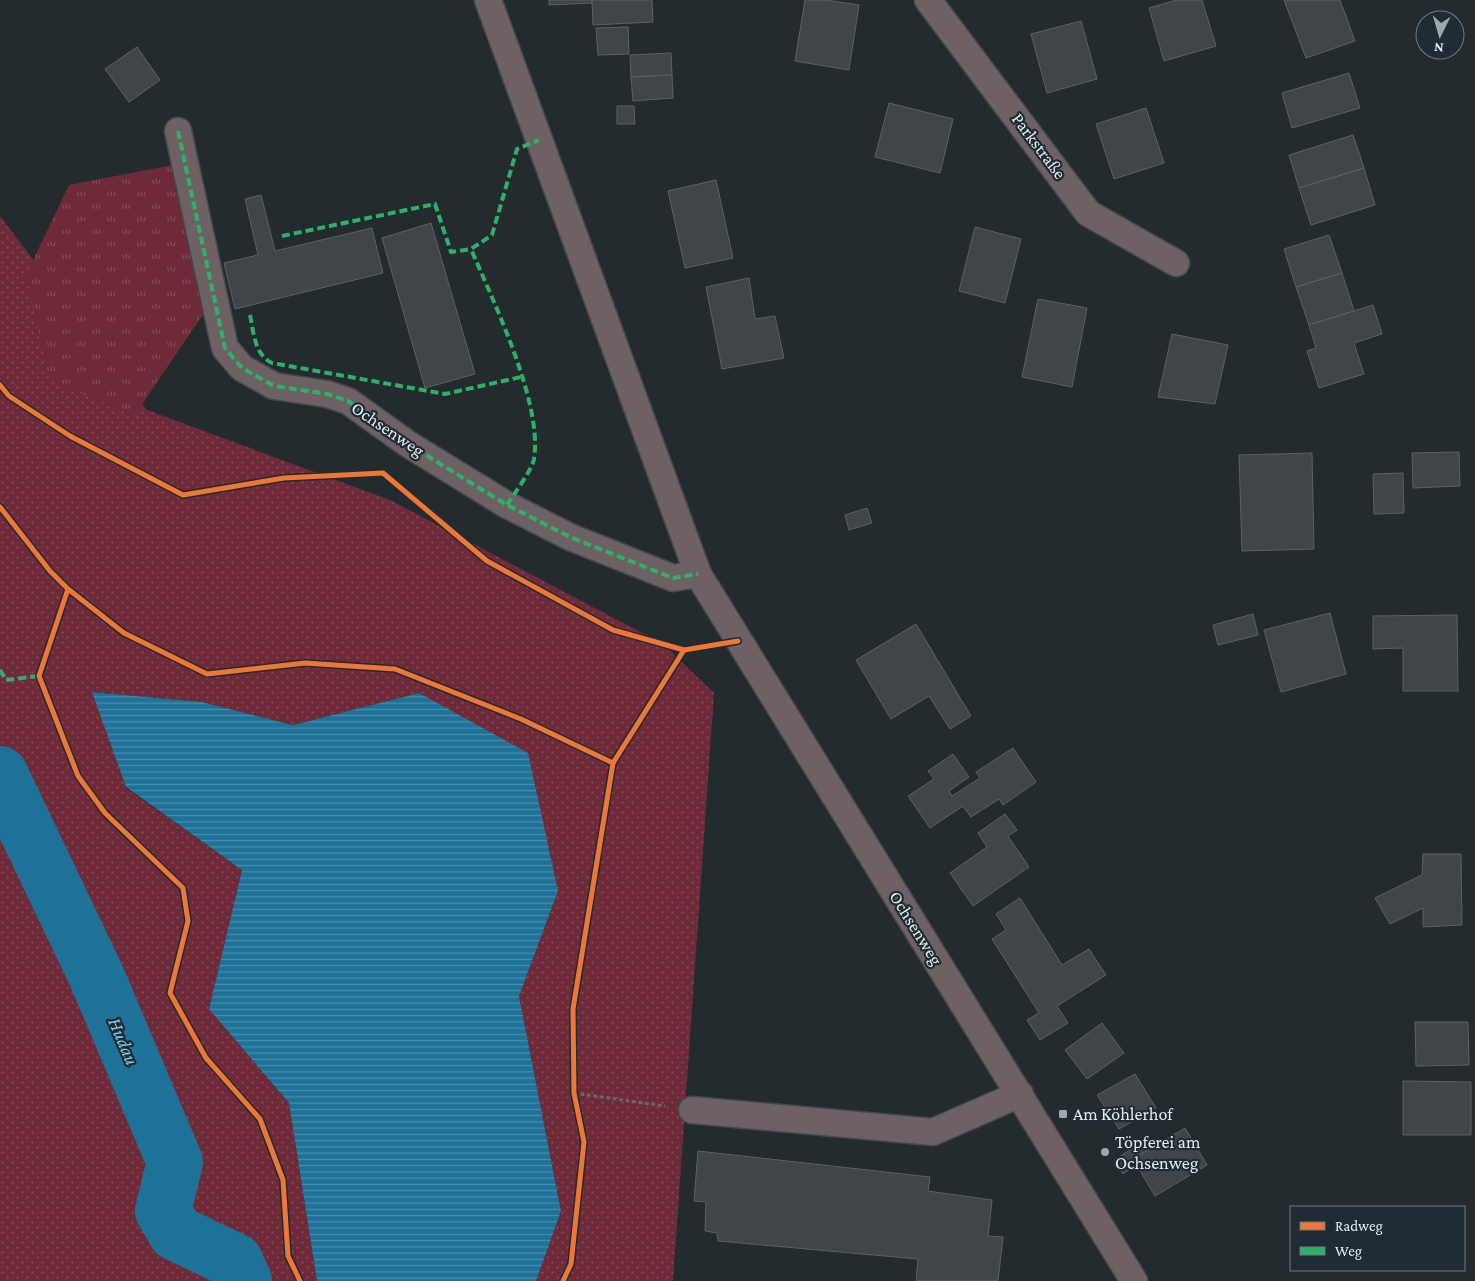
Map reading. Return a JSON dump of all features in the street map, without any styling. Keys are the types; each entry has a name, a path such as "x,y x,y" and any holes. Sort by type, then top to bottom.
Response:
{"street":[{"name":"Ochsenweg","path":"488,0 698,574 1134,1281"},
{"name":"Parkstraße","path":"928,0 1088,213 1176,263"},
{"name":"Ochsenweg","path":"178,132 226,348 242,368 274,386 326,394 348,401 416,449 507,505 570,537 673,578 698,574"},
{"path":"692,1110 933,1132 1020,1094"}],"path":[{"path":"574,1093 692,1110"}],"green space":[{"path":"173,165 204,313 134,416 49,380 26,275 69,185"},
{"path":"0,216 147,410 390,500 663,644 714,693 673,1281 536,1281 561,1211 519,996 558,891 419,693 293,725 202,702 93,692 126,788 242,870 209,1009 289,1103 317,1281 0,1281"}],"water":[{"path":"92,692 202,702 293,725 419,693 528,753 558,891 519,996 561,1211 536,1281 317,1281 289,1103 209,1009 242,870 126,787"}],"building":[{"path":"549,0 592,0 592,3 549,5"},
{"path":"592,0 652,0 653,22 593,25"},
{"path":"805,0 826,0 859,5 849,70 795,61"},
{"path":"1177,0 1202,0 1216,46 1164,61 1149,8"},
{"path":"1284,0 1340,0 1355,41 1306,58"},
{"path":"1081,21 1097,79 1047,93 1031,34"},
{"path":"628,27 629,54 598,55 596,28"},
{"path":"137,47 160,80 129,102 105,69"},
{"path":"671,53 672,75 631,77 630,55"},
{"path":"1349,73 1360,108 1292,128 1282,93"},
{"path":"672,75 673,98 633,101 631,77"},
{"path":"889,103 953,119 940,173 875,157"},
{"path":"617,106 634,106 635,124 617,124"},
{"path":"1146,108 1164,163 1114,179 1096,124"},
{"path":"1353,135 1364,168 1299,188 1289,155"},
{"path":"1364,168 1375,205 1311,225 1299,188"},
{"path":"716,180 733,258 685,268 668,191"},
{"path":"261,195 275,251 372,228 383,273 235,309 224,263 258,255 245,199"},
{"path":"431,223 475,374 425,388 382,238"},
{"path":"975,227 1021,239 1005,303 959,291"},
{"path":"1329,235 1342,273 1296,287 1284,249"},
{"path":"1342,273 1354,311 1309,325 1296,287"},
{"path":"749,278 755,319 775,316 784,358 722,369 706,287"},
{"path":"1038,299 1087,308 1072,387 1022,377"},
{"path":"1373,305 1382,334 1354,343 1364,374 1319,388 1307,351 1316,348 1309,325"},
{"path":"1172,334 1228,345 1215,404 1158,397"},
{"path":"1459,452 1460,486 1413,488 1412,453"},
{"path":"1312,453 1314,549 1242,551 1239,455"},
{"path":"1403,473 1404,513 1374,514 1373,474"},
{"path":"867,508 872,523 849,530 845,515"},
{"path":"1330,613 1346,674 1281,692 1264,630"},
{"path":"1253,614 1258,635 1218,645 1213,625"},
{"path":"1457,615 1458,691 1403,691 1403,648 1373,649 1373,616"},
{"path":"916,624 971,716 950,729 929,696 891,719 856,660"},
{"path":"1013,748 1036,782 1003,805 999,799 971,817 963,806 930,828 908,796 934,779 928,771 953,754 969,777 949,791 952,796 980,778 976,772"},
{"path":"1005,814 1017,830 1008,836 1029,867 973,906 950,873 987,847 978,833"},
{"path":"1423,854 1461,854 1462,925 1423,927 1423,908 1390,924 1375,898 1422,875"},
{"path":"1020,898 1062,965 1089,949 1106,975 1057,1006 1068,1023 1040,1040 1027,1020 1039,1013 992,939 1006,930 996,914"},
{"path":"1415,1022 1468,1022 1469,1065 1416,1066"},
{"path":"1102,1023 1124,1053 1087,1079 1065,1050"},
{"path":"1135,1074 1156,1108 1119,1129 1097,1095"},
{"path":"1403,1081 1471,1082 1471,1135 1403,1135"},
{"path":"1185,1128 1207,1165 1155,1196 1133,1159"},
{"path":"1143,1142 1148,1150 1133,1159 1136,1165 1123,1174 1114,1160"},
{"path":"698,1151 930,1177 928,1191 992,1200 988,1236 1003,1237 998,1281 916,1281 918,1259 718,1241 717,1233 705,1231 706,1202 694,1201"}],"waterway":[{"name":"Hudau","path":"0,774 96,975 175,1162 163,1211 176,1233 235,1261 244,1281"}],"marked path":[{"path":"178,131 225,348 242,368 274,386 327,394 348,401 408,444 507,505 570,537 673,578 698,574"},
{"path":"507,505 533,464 535,436 531,410 514,352 471,249 492,235 517,149 539,140"},
{"path":"282,236 435,204 451,252 471,249"},
{"path":"250,315 258,349 272,363 445,394 521,377"},
{"path":"0,670 6,680 39,676"}],"cycle path":[{"path":"0,385 9,396 70,436 183,495 284,478 383,473 487,561 613,630 684,650"},
{"path":"0,507 50,571 68,589 39,676 78,776 105,813 183,888 188,921 170,993 206,1058 260,1119 283,1180 288,1256 300,1281"},
{"path":"68,589 124,633 207,674 305,663 395,669 521,719 613,763"},
{"path":"563,1281 571,1264 584,1142 574,1093 573,1009 613,763 684,650 738,641"}],"place":[{"name":"Am Köhlerhof","path":"1063,1114"},
{"name":"Töpferei am Ochsenweg","path":"1105,1152"}]}
